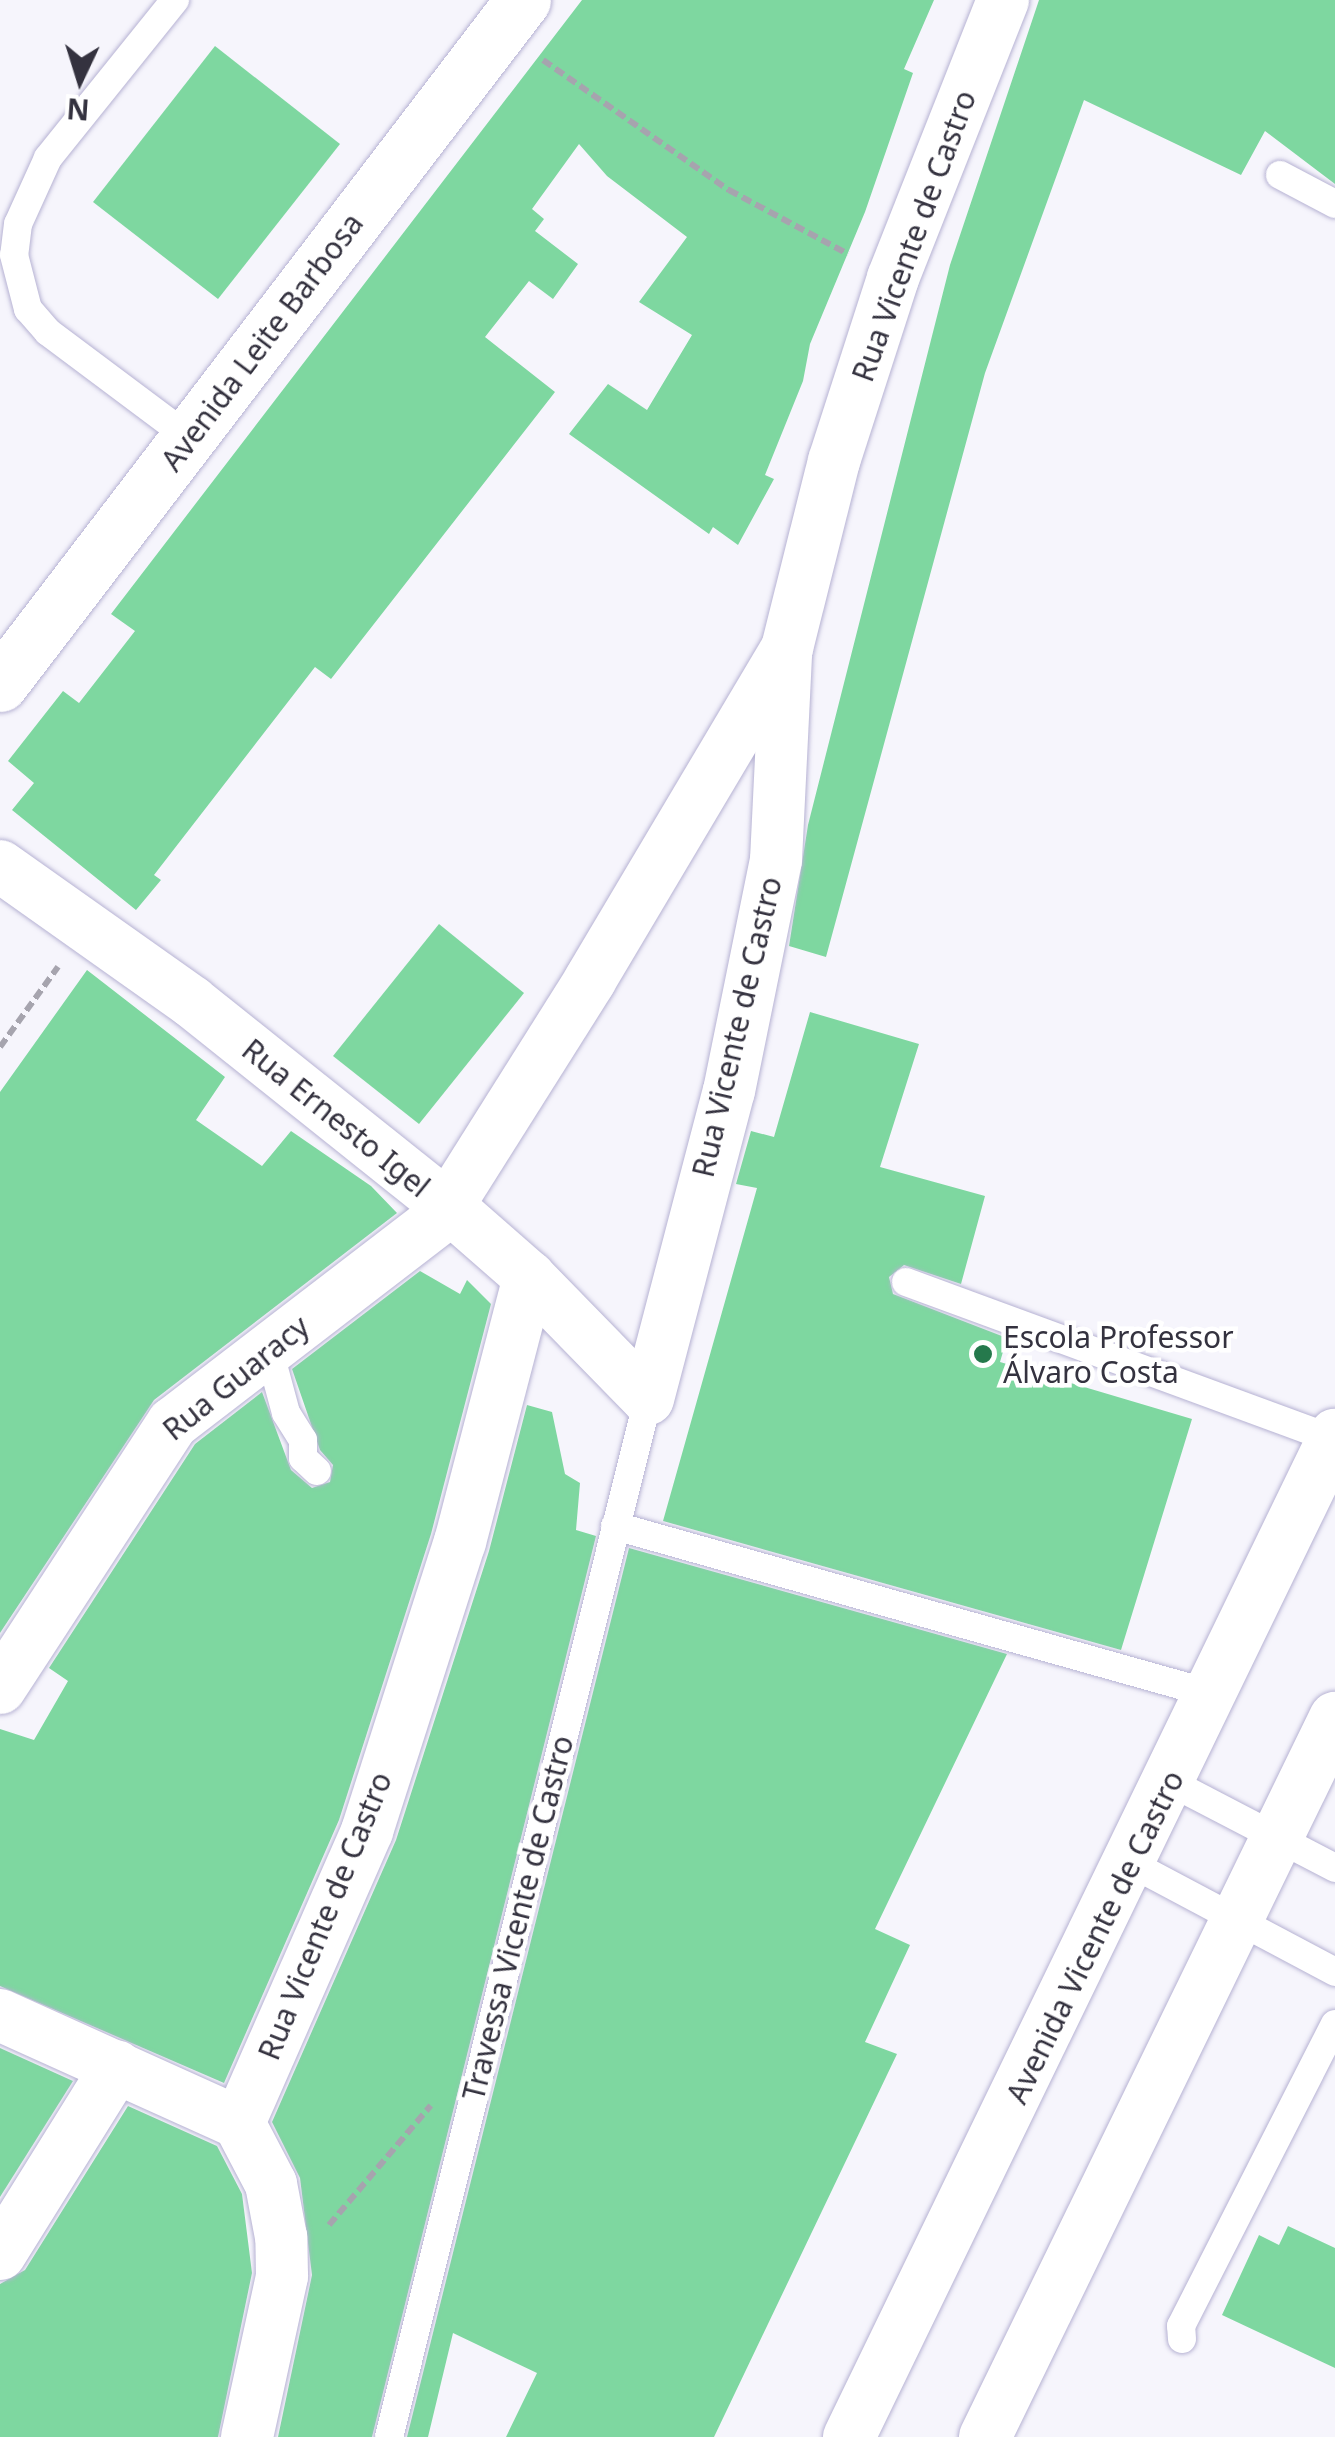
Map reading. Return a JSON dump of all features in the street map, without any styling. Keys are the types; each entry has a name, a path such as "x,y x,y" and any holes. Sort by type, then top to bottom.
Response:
{"street":[{"name":"Rua Vicente de Castro","path":"648,1399 728,1091 776,860 786,648 834,461 893,278 1004,0"},
{"name":"Avenida Leite Barbosa","path":"0,684 191,439 511,15"},
{"name":"Rua Vicente de Castro","path":"448,1206 786,648"},
{"name":"Rua Ernesto Igel","path":"0,866 192,1002 448,1206 529,1277 648,1399"},
{"name":"Rua Guaracy","path":"0,1688 147,1455 173,1423 448,1206"},
{"name":"Rua Vicente de Castro","path":"238,2123 367,1831 460,1542 529,1277"},
{"name":"Avenida Vicente de Castro","path":"849,2437 1132,1864 1334,1437"},
{"path":"985,2437 1335,1718"},
{"path":"0,2015 238,2123 271,2184 282,2276 246,2437"},
{"path":"0,2254 117,2066"}],"lane":[{"path":"175,0 48,158 7,257 28,309 48,332 191,439"},
{"path":"1280,175 1335,204"},
{"path":"906,1282 1334,1437"},
{"path":"269,1350 286,1413 303,1440 303,1458 318,1471"},
{"name":"Travessa Vicente de Castro","path":"389,2437 648,1399"},
{"path":"615,1526 1212,1694"},
{"path":"1170,1782 1335,1868"},
{"path":"1132,1864 1335,1972"},
{"path":"1182,2339 1182,2326 1335,2024"}],"path":[{"path":"511,15 729,190 893,278"},
{"path":"0,1047 86,930"},
{"path":"282,2276 434,2101 477,2084"}],"building":[{"path":"582,0 934,0 904,69 913,73 865,212 810,344 803,381 765,475 774,479 738,545 713,527 709,534 569,434 608,384 647,410 692,335 639,302 687,237 607,176 579,144 532,209 544,219 535,231 578,264 553,299 529,281 485,337 555,392 331,679 315,667 154,875 161,880 136,910 12,810 34,783 8,761 63,691 79,703 135,631 111,614"},
{"path":"1039,0 1335,0 1335,184 1265,131 1241,175 1084,100 985,373 826,957 789,946 808,825 950,265"},
{"path":"215,46 340,144 218,299 93,202"},
{"path":"439,924 524,993 419,1124 333,1056"},
{"path":"87,970 225,1077 196,1120 262,1166 291,1131 371,1186 397,1213 154,1400 0,1633 0,1092"},
{"name":"Escola Professor Álvaro Costa","path":"810,1012 919,1044 880,1167 985,1196 961,1284 904,1265 889,1277 893,1294 1007,1338 1000,1362 1192,1419 1121,1650 663,1521 757,1188 736,1184 751,1131 774,1137"},
{"path":"420,1271 460,1294 467,1280 491,1304 431,1534 339,1820 224,2083 0,1986 0,1729 34,1740 68,1681 49,1668 195,1444 262,1392 291,1470 312,1488 330,1482 333,1465 320,1450 292,1369"},
{"path":"527,1405 552,1412 565,1474 580,1483 576,1530 596,1536 372,2437 278,2437 312,2275 300,2178 272,2122 396,1840 489,1551"},
{"path":"629,1548 1007,1654 875,1929 910,1945 865,2042 897,2054 714,2437 506,2437 537,2373 453,2333 428,2437 407,2437"},
{"path":"0,2048 73,2081 0,2197"},
{"path":"128,2106 217,2146 242,2194 252,2273 218,2437 0,2437 0,2284 25,2270"},
{"path":"1288,2226 1335,2248 1335,2368 1222,2315 1259,2235 1279,2245"}],"place":[{"name":"Escola Professor Álvaro Costa","path":"983,1354"}]}
